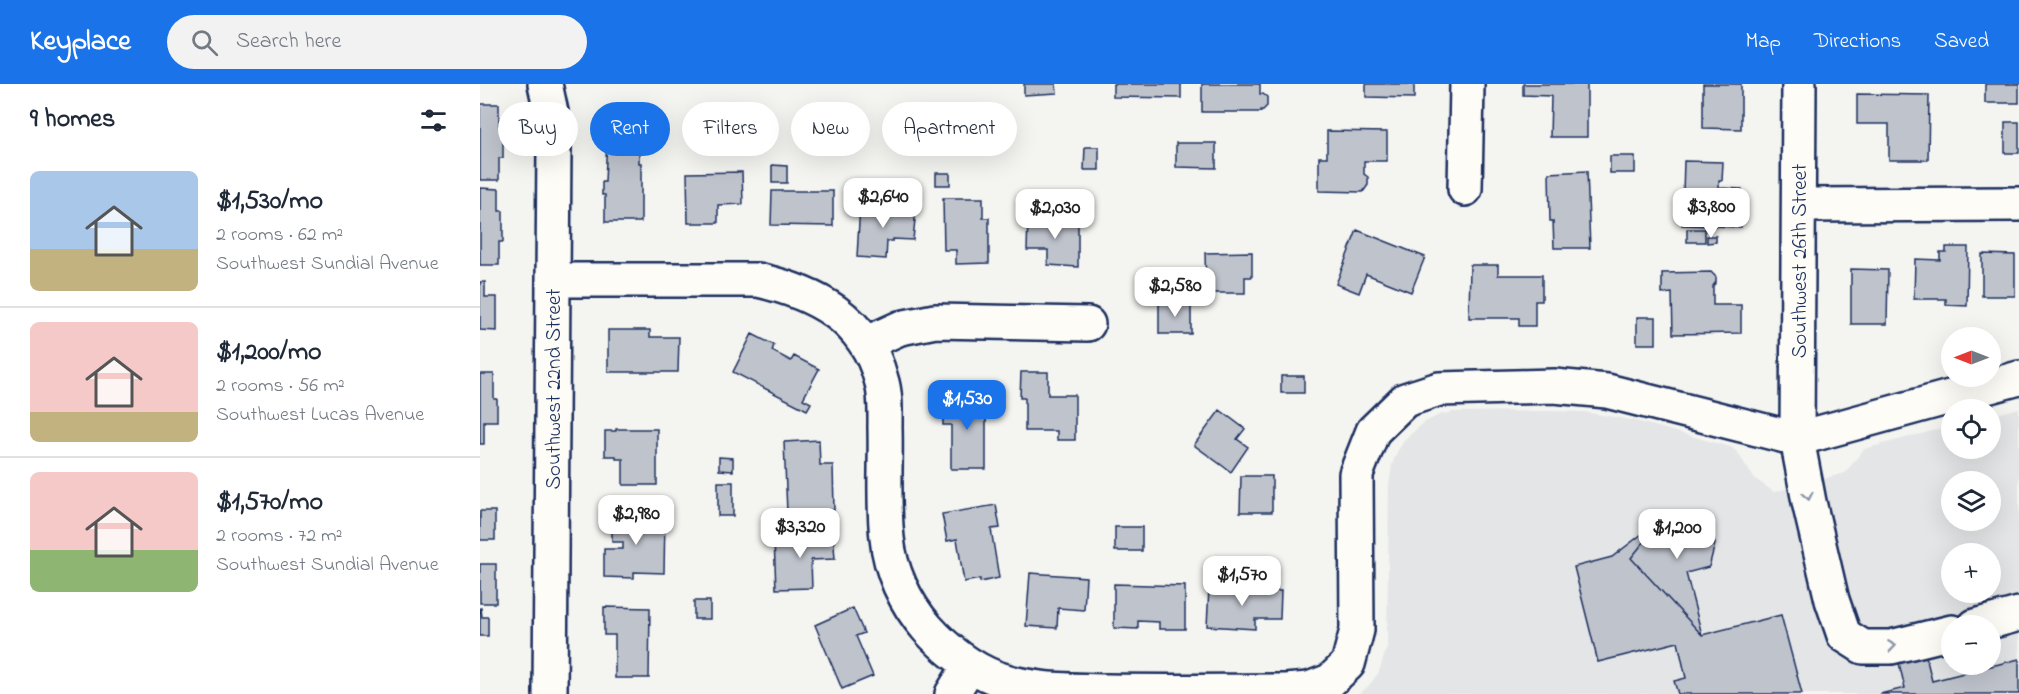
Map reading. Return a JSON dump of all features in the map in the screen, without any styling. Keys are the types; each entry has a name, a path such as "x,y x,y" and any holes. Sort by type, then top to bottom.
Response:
{"street":[{"name":"Southwest 22nd Street","path":"545,84 551,112 554,145 550,694"},
{"path":"1466,189 1467,84"},
{"name":"Southwest 26th Street","path":"1799,84 1797,439 1832,600 1844,635 1863,647 1891,647 1941,635"},
{"path":"1799,205 2019,204"},
{"path":"554,280 758,280 788,287 815,298 843,316 867,343 882,379 885,410 886,538 892,566 903,593 918,617 937,640 970,665 994,677 1020,685 1062,690 1126,693 1286,691 1309,689 1330,681 1348,664 1357,630 1356,474 1373,430 1405,400 1439,389 1554,386 1596,390 1797,439 2019,378"},
{"path":"867,343 900,328 935,321 1088,324"},
{"path":"2001,619 2019,614"},
{"path":"952,694 970,665"}],"shaded area":[{"path":"2019,408 2019,694 1360,694 1379,672 1387,647 1389,485 1392,465 1405,439 1425,422 1439,415 1453,412 1552,411 1584,412 1632,420 1731,447 1737,452 1754,478 1774,492 1845,473 1864,449 1941,429 1941,459 2001,459 2001,413"}],"building":[{"path":"1024,84 1056,84 1057,93 1024,95"},
{"path":"1113,84 1181,84 1181,98 1113,97"},
{"path":"1202,84 1260,84 1260,94 1267,97 1267,106 1261,112 1202,112"},
{"path":"1366,84 1414,84 1414,98 1366,97"},
{"path":"1523,84 1587,84 1587,137 1550,137 1551,96 1523,95"},
{"path":"1703,84 1741,84 1741,129 1703,128"},
{"path":"1985,84 2019,84 2019,103 1985,103"},
{"path":"1857,94 1929,95 1928,160 1889,160 1889,124 1857,124"},
{"path":"480,104 498,104 498,156 503,156 499,158 499,180 480,180"},
{"path":"2005,122 2019,122 2019,153 2005,153"},
{"path":"1327,131 1387,132 1387,161 1364,161 1364,174 1368,177 1368,185 1363,192 1319,191 1319,157 1327,157"},
{"path":"1176,143 1216,143 1216,168 1176,167"},
{"path":"1085,147 1099,147 1099,170 1084,170"},
{"path":"606,156 639,156 641,222 605,222 605,195 602,195 602,182 605,182"},
{"path":"1610,156 1635,156 1635,173 1610,173"},
{"path":"1684,161 1723,162 1722,181 1719,181 1719,188 1742,189 1741,227 1682,225"},
{"path":"772,165 787,166 787,183 772,183"},
{"path":"1587,171 1590,248 1554,248 1553,221 1550,221 1549,173"},
{"path":"742,172 743,204 718,205 718,223 688,223 687,173"},
{"path":"936,173 950,173 950,185 936,185"},
{"path":"480,188 499,189 499,211 503,211 503,242 499,242 499,265 480,265"},
{"path":"772,191 833,191 833,226 771,225"},
{"path":"943,198 983,198 983,218 989,218 989,263 956,264 956,250 944,250"},
{"path":"860,205 916,209 913,240 887,241 886,259 857,257"},
{"path":"1028,217 1078,220 1078,267 1048,265 1048,250 1027,250"},
{"path":"1687,229 1705,229 1705,242 1687,242"},
{"path":"1357,230 1425,257 1411,292 1366,274 1359,293 1336,284"},
{"path":"1707,236 1716,236 1716,242 1707,243"},
{"path":"1946,247 1968,247 1967,306 1946,305 1946,299 1914,299 1915,259 1940,260 1940,252 1946,252"},
{"path":"1252,252 1252,277 1245,277 1245,293 1206,293 1205,253"},
{"path":"1982,254 2015,255 2015,296 1982,296"},
{"path":"1470,265 1498,265 1498,275 1542,275 1542,301 1535,301 1535,326 1519,326 1519,318 1469,318"},
{"path":"1851,269 1888,270 1887,324 1851,324"},
{"path":"1711,272 1716,277 1713,286 1713,305 1741,305 1741,333 1673,334 1672,293 1662,294 1662,273"},
{"path":"480,282 485,282 485,297 497,297 497,331 480,330"},
{"path":"1159,302 1191,302 1191,334 1159,334"},
{"path":"1637,317 1656,317 1656,344 1637,344"},
{"path":"608,330 650,330 650,337 679,337 678,372 608,372"},
{"path":"752,334 774,345 772,351 791,361 794,356 819,369 803,399 811,403 807,410 733,372"},
{"path":"1021,372 1048,372 1048,395 1075,395 1075,440 1057,440 1057,431 1025,431 1025,398 1020,398"},
{"path":"480,374 494,374 494,399 497,399 497,421 484,421 484,444 480,444"},
{"path":"1281,376 1304,376 1304,393 1281,393"},
{"path":"943,397 986,398 986,469 951,469 951,425 943,425"},
{"path":"1220,410 1245,429 1237,439 1248,447 1231,472 1194,445"},
{"path":"616,429 657,429 657,485 623,485 623,459 616,459 616,456 605,456 605,431 616,431"},
{"path":"819,440 820,465 833,465 834,510 787,512 784,442"},
{"path":"719,457 733,458 733,471 719,470"},
{"path":"1241,476 1272,476 1272,512 1240,512"},
{"path":"718,482 733,482 733,516 718,516"},
{"path":"996,505 1000,528 991,529 999,578 980,582 980,579 964,582 957,539 947,541 942,514"},
{"path":"480,511 495,511 495,540 480,540"},
{"path":"612,515 665,515 664,573 634,572 634,578 604,577 604,549 623,549 623,542 612,542"},
{"path":"1688,515 1710,525 1715,544 1709,567 1686,573 1702,635 1631,558 1644,542 1672,519"},
{"path":"1115,527 1142,527 1142,551 1115,551"},
{"path":"833,533 835,559 811,560 812,588 776,589 774,539"},
{"path":"1642,534 1644,542 1631,558 1702,635 1781,615 1802,694 1678,694 1674,681 1686,678 1678,642 1598,662 1574,567 1612,557"},
{"path":"480,564 496,564 496,603 480,603"},
{"path":"1030,573 1086,577 1084,610 1058,608 1057,628 1026,626"},
{"path":"1114,584 1185,586 1185,629 1159,629 1159,622 1138,621 1138,629 1114,628"},
{"path":"1209,588 1281,591 1280,619 1255,619 1255,629 1207,626"},
{"path":"694,601 710,601 710,619 694,619"},
{"path":"604,607 650,608 649,678 615,678 615,635 604,635"},
{"path":"480,608 482,617 488,617 488,636 480,636"},
{"path":"853,608 864,633 856,636 873,676 842,689 815,625"},
{"path":"1925,652 1932,681 1956,675 2001,675 2001,664 2019,659 2019,694 1880,694 1905,688 1898,659"}]}
